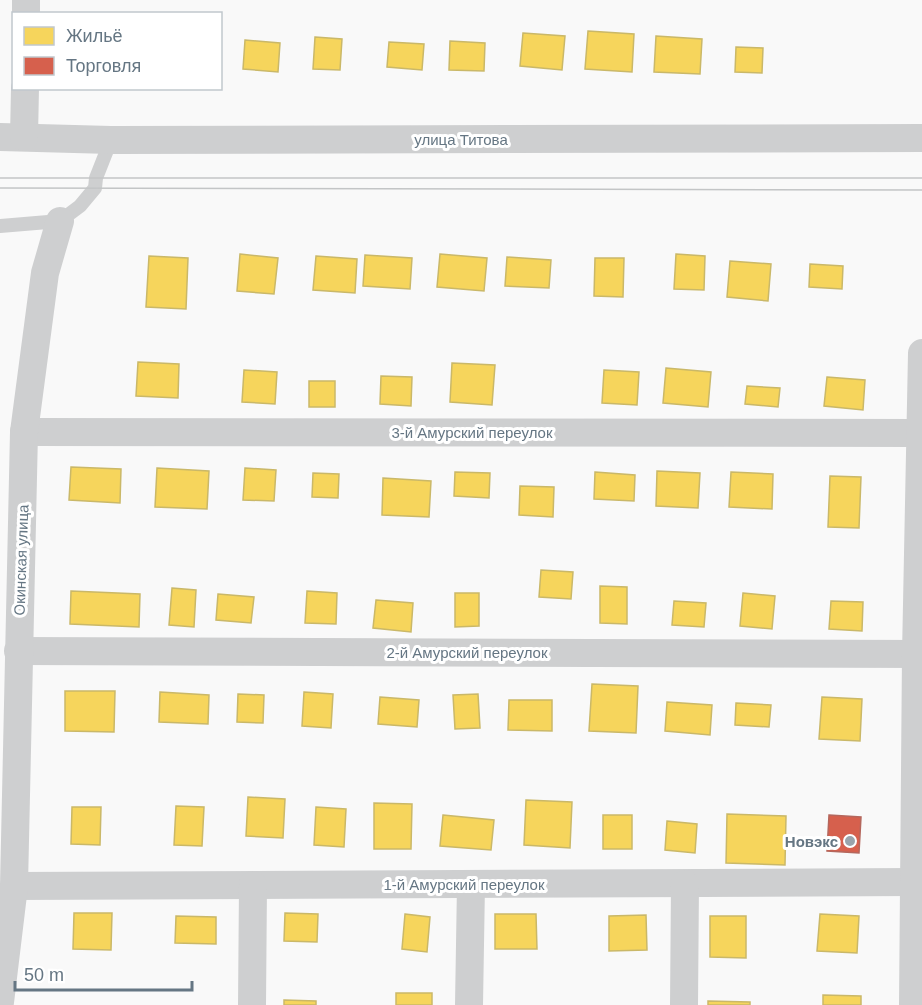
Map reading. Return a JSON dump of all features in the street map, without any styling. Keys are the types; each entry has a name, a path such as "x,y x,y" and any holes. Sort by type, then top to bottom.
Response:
{"street":[{"path":"12,137 24,90"},
{"name":"улица Титова","path":"12,137 111,140 922,138"},
{"name":"Окинская улица","path":"0,1002 14,886 8,764 18,651 11,562 24,432 45,273 60,221"},
{"path":"913,1005 922,353"},
{"name":"3-й Амурский переулок","path":"24,432 920,433"},
{"name":"2-й Амурский переулок","path":"18,651 919,654"},
{"name":"1-й Амурский переулок","path":"14,886 913,882"},
{"path":"469,1005 471,884"},
{"path":"684,1005 685,884"},
{"path":"252,1005 253,885"}],"lane":[{"path":"0,226 60,221 80,207 95,188 96,178 111,140"}],"building: Жильё":[{"path":"588,31 634,34 632,72 585,69"},
{"path":"523,33 565,36 562,70 520,66"},
{"path":"656,36 702,39 700,74 654,72"},
{"path":"315,37 342,39 340,70 313,69"},
{"path":"245,40 280,43 278,72 243,69"},
{"path":"450,41 485,43 484,71 449,70"},
{"path":"389,42 424,44 422,70 387,67"},
{"path":"736,47 763,48 762,73 735,72"},
{"path":"240,254 278,258 274,294 237,291"},
{"path":"440,254 487,258 484,291 437,287"},
{"path":"676,254 705,256 704,290 674,289"},
{"path":"365,255 412,258 410,289 363,286"},
{"path":"149,256 188,258 186,309 146,307"},
{"path":"316,256 357,259 355,293 313,290"},
{"path":"507,257 551,260 549,288 505,286"},
{"path":"595,258 624,258 623,297 594,296"},
{"path":"730,261 771,264 768,301 727,297"},
{"path":"810,264 843,266 842,289 809,287"},
{"path":"138,362 179,364 178,398 136,396"},
{"path":"452,363 495,365 492,405 450,402"},
{"path":"666,368 711,372 708,407 663,403"},
{"path":"244,370 277,372 275,404 242,402"},
{"path":"604,370 639,372 637,405 602,403"},
{"path":"381,376 412,377 411,406 380,404"},
{"path":"827,377 865,380 863,410 824,406"},
{"path":"309,381 335,381 335,407 309,407"},
{"path":"747,386 780,388 778,407 745,404"},
{"path":"71,467 121,469 120,503 69,500"},
{"path":"157,468 209,471 207,509 155,507"},
{"path":"245,468 276,470 274,501 243,500"},
{"path":"657,471 700,473 698,508 656,506"},
{"path":"455,472 490,473 489,498 454,496"},
{"path":"595,472 635,475 634,501 594,499"},
{"path":"731,472 773,474 772,509 729,507"},
{"path":"313,473 339,474 338,498 312,497"},
{"path":"830,476 861,477 859,528 828,527"},
{"path":"383,478 431,481 429,517 382,515"},
{"path":"520,486 554,487 553,517 519,515"},
{"path":"541,570 573,572 571,599 539,597"},
{"path":"600,586 627,587 627,624 600,623"},
{"path":"172,588 196,590 194,627 169,625"},
{"path":"71,591 140,594 139,627 70,624"},
{"path":"307,591 337,593 336,624 305,623"},
{"path":"455,593 479,593 479,626 455,627"},
{"path":"743,593 775,596 772,629 740,626"},
{"path":"218,594 254,597 251,623 216,620"},
{"path":"376,600 413,603 411,632 373,628"},
{"path":"674,601 706,603 704,627 672,625"},
{"path":"831,601 863,602 862,631 829,629"},
{"path":"592,684 638,686 636,733 589,731"},
{"path":"65,691 115,691 114,732 65,731"},
{"path":"160,692 209,695 208,724 159,722"},
{"path":"304,692 333,694 331,728 302,726"},
{"path":"238,694 264,695 263,723 237,722"},
{"path":"478,694 480,728 455,729 453,695"},
{"path":"380,697 419,700 417,727 378,724"},
{"path":"822,697 862,699 860,741 819,739"},
{"path":"509,700 552,700 552,731 508,730"},
{"path":"667,702 712,705 710,735 665,731"},
{"path":"736,703 771,705 769,727 735,725"},
{"path":"248,797 285,799 283,838 246,836"},
{"path":"526,800 572,802 570,848 524,845"},
{"path":"374,803 412,804 411,849 374,849"},
{"path":"176,806 204,807 202,846 174,845"},
{"path":"72,807 101,807 100,845 71,844"},
{"path":"316,807 346,809 344,847 314,845"},
{"path":"727,814 786,816 785,865 726,863"},
{"path":"443,815 494,820 491,850 440,846"},
{"path":"603,815 632,815 632,849 603,849"},
{"path":"667,821 697,824 695,853 665,850"},
{"path":"74,913 112,913 111,950 73,949"},
{"path":"285,913 318,914 317,942 284,941"},
{"path":"405,914 430,917 427,952 402,949"},
{"path":"495,914 536,914 537,949 495,949"},
{"path":"820,914 859,916 857,953 817,951"},
{"path":"646,915 647,950 609,951 609,916"},
{"path":"176,916 216,917 216,944 175,943"},
{"path":"710,916 746,916 746,958 710,957"},
{"path":"396,993 432,993 432,1005 396,1005"},
{"path":"823,995 861,996 861,1005 823,1005"},
{"path":"284,1000 316,1001 316,1005 284,1005"},
{"path":"708,1001 750,1002 750,1005 708,1005"}],"building: Торговля":[{"path":"829,815 861,817 859,853 827,851"}],"tram line":[{"path":"0,178 922,178"},
{"path":"0,188 922,190"}],"place":[{"name":"Новэкс","path":"850,841"}]}
